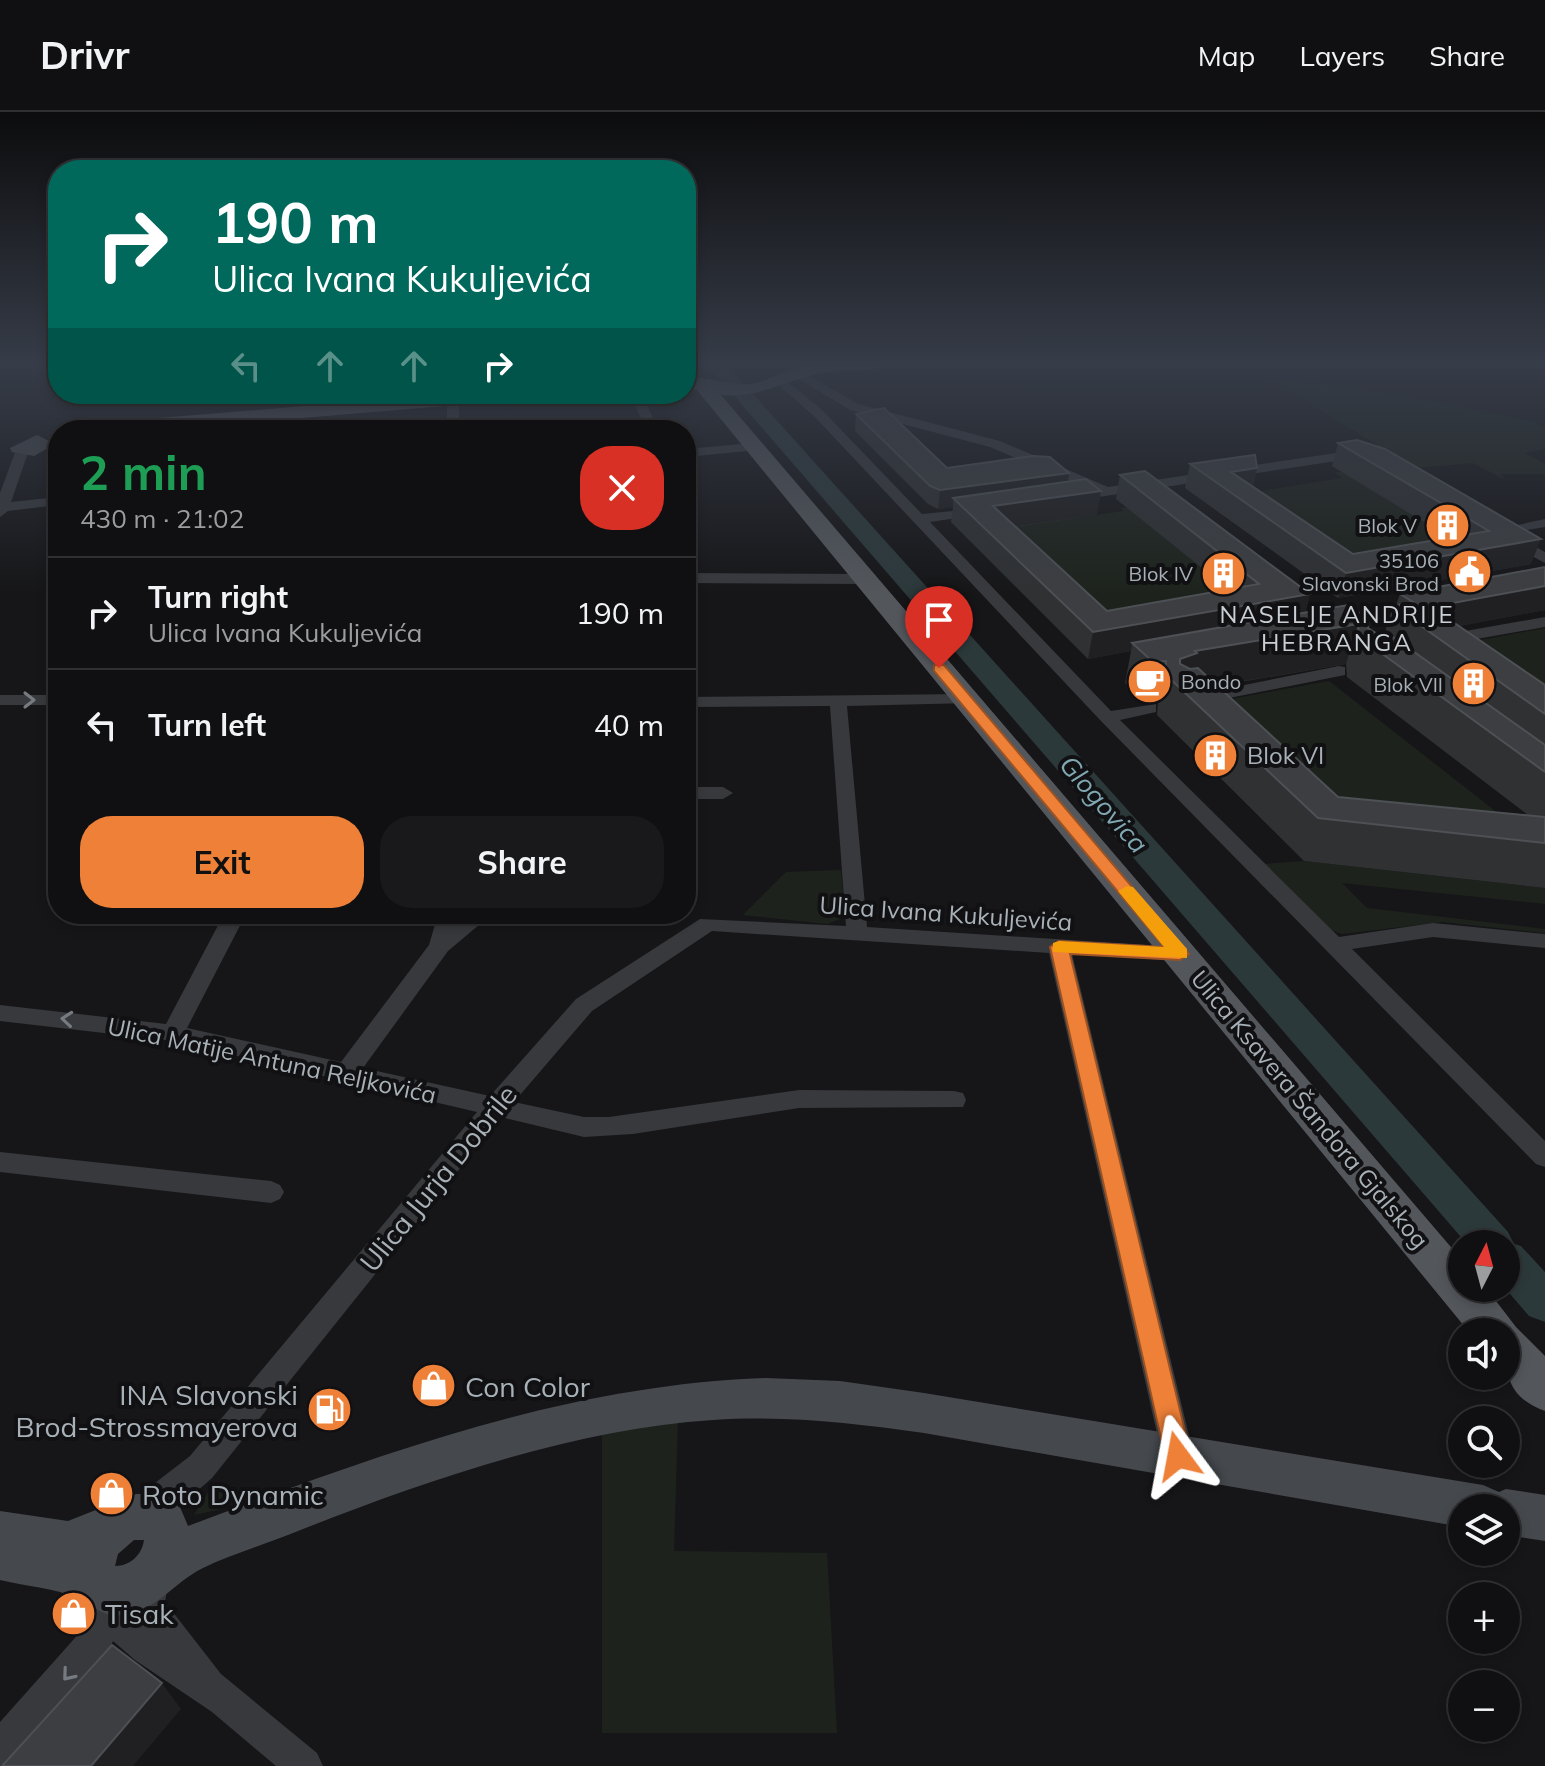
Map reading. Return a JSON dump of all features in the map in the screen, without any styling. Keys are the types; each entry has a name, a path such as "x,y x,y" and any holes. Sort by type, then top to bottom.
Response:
{"main road":[{"name":"Ulica Ksavera Šandora Gjalskog","path":"749,440 1484,1318"},
{"path":"1520,1360 1545,1390"},
{"path":"0,1556 127,1563 185,1551 394,1471 580,1420 724,1400 840,1401 1448,1502"},
{"path":"1520,1514 1545,1518"},
{"path":"0,1534 68,1545 127,1563"}],"street":[{"path":"858,440 920,519 1107,717 1545,1157"},
{"path":"981,440 1106,492"},
{"path":"1,510 29,447"},
{"path":"696,452 753,447"},
{"path":"1060,498 1343,456 1375,461"},
{"path":"1156,484 1181,502"},
{"path":"1,510 48,503"},
{"path":"920,519 998,508"},
{"path":"1545,523 1490,527 1545,558"},
{"path":"696,578 863,579"},
{"path":"1434,642 1545,622"},
{"path":"1182,702 1339,671"},
{"path":"696,702 965,699"},
{"path":"0,700 48,700"},
{"path":"838,700 857,932"},
{"path":"1107,717 1150,708"},
{"path":"696,793 723,793"},
{"path":"173,1033 230,924"},
{"path":"440,946 446,924"},
{"path":"347,1072 440,946 468,924"},
{"name":"Ulica Ivana Kukuljevića","path":"708,924 1180,954"},
{"name":"Ulica Jurja Dobrile","path":"0,1749 95,1642 127,1563 201,1467 494,1108 584,1005 708,924"},
{"path":"1333,945 1433,930 1545,941"},
{"path":"1059,947 1178,1456"},
{"name":"Ulica Matije Antuna Reljkovića","path":"0,1013 173,1033 556,1123 616,1127 776,1101 836,1097 954,1100"},
{"path":"0,1162 271,1192"},
{"path":"127,1563 141,1646 212,1690 304,1766"},
{"path":"127,1563 151,1612 212,1690"}],"shaded area":[{"path":"1369,440 1545,440 1545,449 1525,453 1545,464 1545,474 1501,474 1505,480 1473,463 1415,468"},
{"path":"1355,469 1473,552 1357,578 1236,495 1342,478 1335,473"},
{"path":"1135,506 1249,607 1108,636 995,530 1123,511 1121,508"},
{"path":"1545,628 1545,709 1454,645"},
{"path":"1329,681 1544,849 1375,845 1198,705"},
{"path":"1304,861 1545,888 1545,904 1342,883 1367,908 1545,929 1545,933 1443,922 1342,934 1331,930 1265,864"},
{"path":"841,870 845,917 827,924 743,915 786,872"},
{"path":"678,1415 674,1551 827,1553 837,1733 602,1733 602,1429"},
{"path":"220,1483 235,1500 225,1508 194,1515 212,1486"}],"building":[{"path":"883,440 918,440 947,468 1033,456 1050,457 1069,473 940,490 930,486"},
{"path":"1358,440 1385,449 1541,539 1346,573 1190,464 1255,455 1257,468 1231,472 1353,554 1489,531 1338,443"},
{"path":"1145,471 1310,594 1093,632 953,498 1086,479 1101,491 993,506 1107,611 1259,584 1120,475"},
{"path":"1545,567 1545,586 1431,607 1437,611 1434,618 1442,623 1453,622 1545,685 1545,714 1393,606 1413,602 1400,594"},
{"path":"1348,605 1369,620 1368,628 1376,633 1386,632 1545,745 1545,772 1359,637 1358,624 1195,651 1197,653 1180,659 1180,664 1190,669 1198,668 1338,797 1545,817 1545,843 1318,818 1165,674 1166,661 1153,662 1132,643"},
{"path":"71,1594 83,1601 64,1622 53,1611"},
{"path":"112,1645 162,1683 91,1766 2,1766"}],"waterway":[{"name":"Glogovica","path":"783,440 1481,1230"},
{"name":"Glogovica","path":"1520,1275 1545,1303"}],"slow traffic":[{"path":"1059,947 1180,954 1127,891"}],"place":[{"name":"Blok V","path":"1448,525"},
{"name":"35106 Slavonski Brod","path":"1470,572"},
{"name":"Blok IV","path":"1224,573"},
{"name":"Bondo","path":"1150,681"},
{"name":"Blok VII","path":"1474,684"},
{"name":"Blok VI","path":"1216,755"},
{"name":"Con Color","path":"434,1386"},
{"name":"INA Slavonski Brod-Strossmayerova","path":"329,1410"},
{"name":"Roto Dynamic","path":"111,1494"},
{"name":"Tisak","path":"74,1613"}],"district":[{"name":"NASELJE ANDRIJE HEBRANGA","path":"1337,628"}],"route":[{"path":"939,668 1180,954 1059,947 1178,1456"}]}
